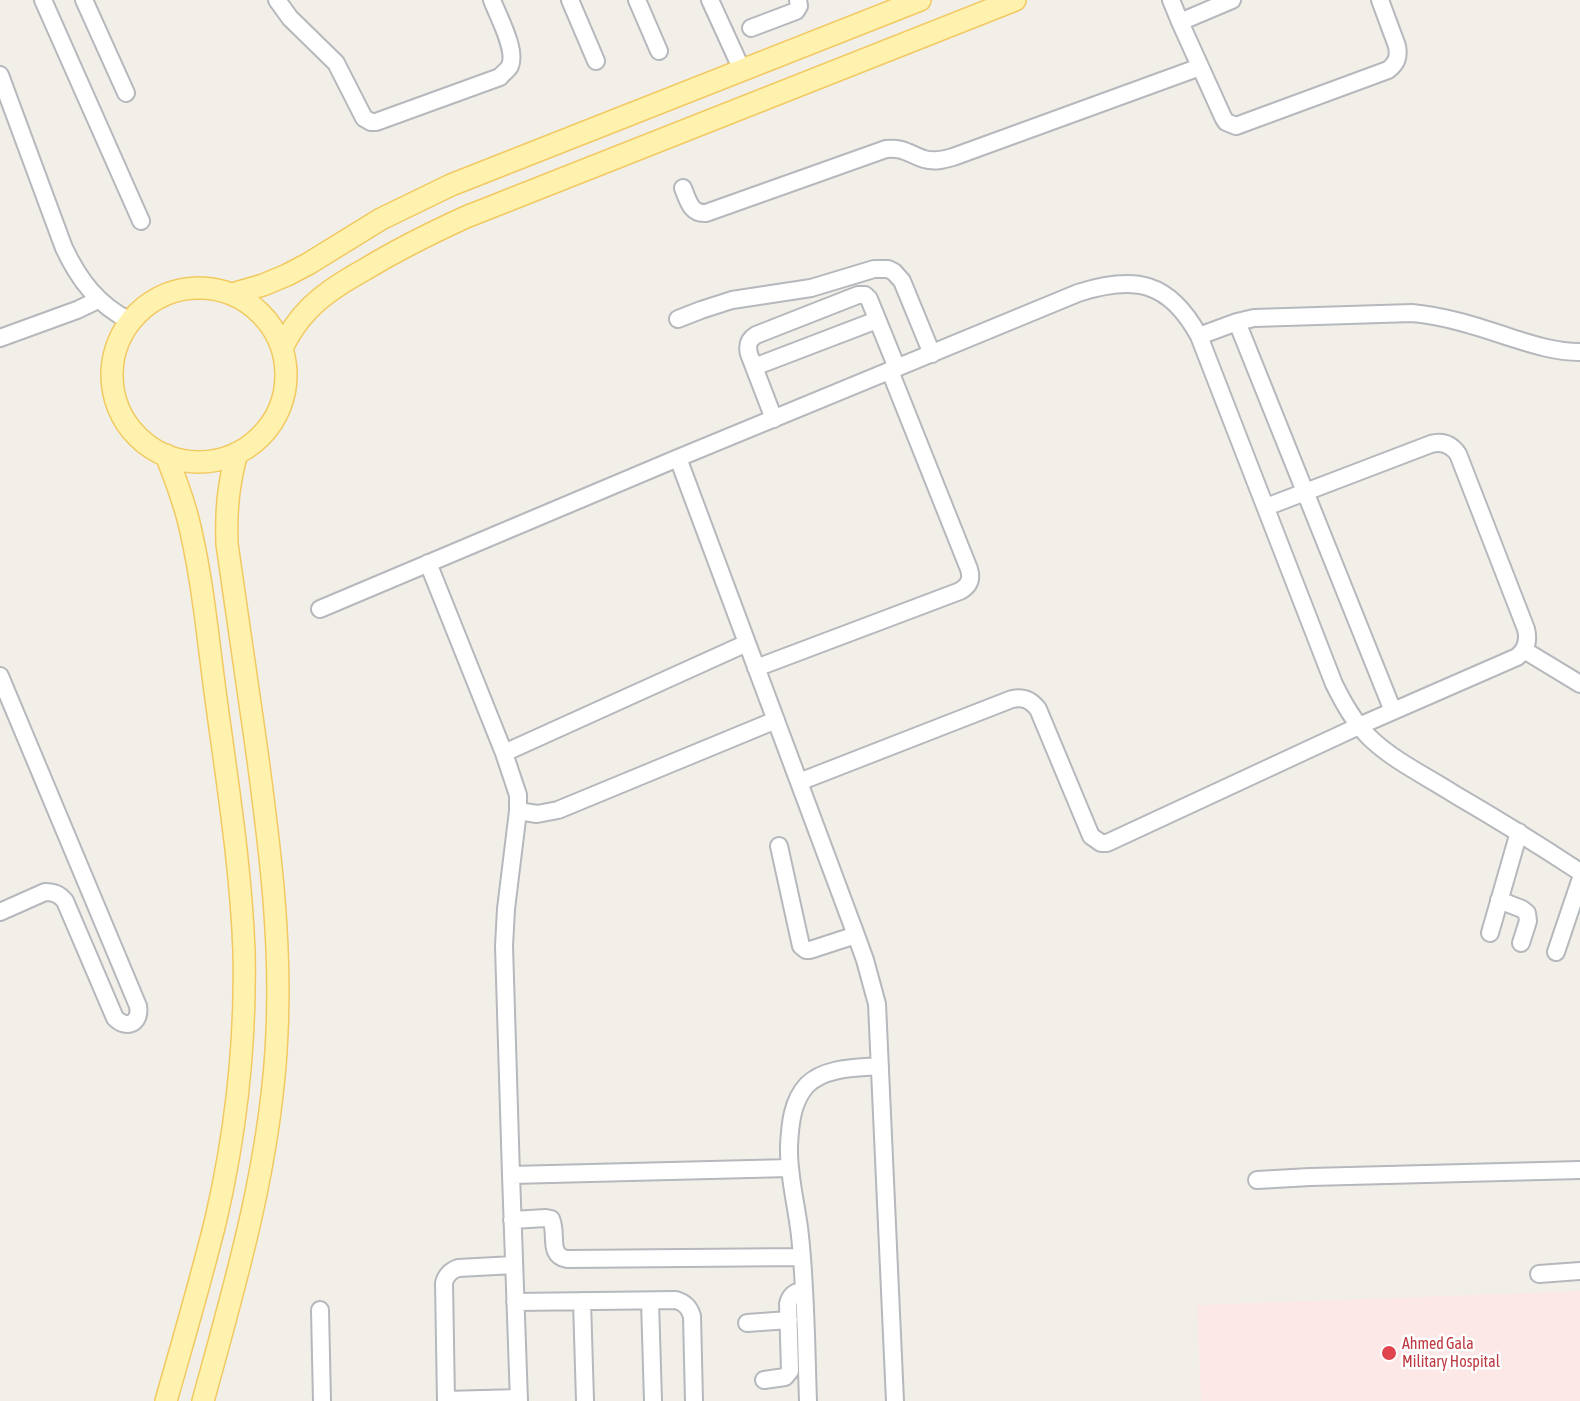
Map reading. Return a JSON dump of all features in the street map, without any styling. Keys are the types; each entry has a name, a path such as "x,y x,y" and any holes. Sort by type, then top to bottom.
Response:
{"main road":[{"path":"232,294 286,275 381,219 451,185 920,0"},
{"path":"282,348 296,323 334,287 393,252 433,232 1015,0"},
{"path":"204,288 232,294 262,315 282,348 286,375 285,389 276,415 260,437 249,446 226,458 202,462 166,455 147,445 131,430 117,404 113,390 112,368 116,347 122,334 130,321 150,302 176,290 204,288"},
{"path":"203,1401 258,1189 272,1094 278,1008 276,922 270,845 227,544 227,499 237,453"},
{"path":"166,455 187,515 201,588 236,852 244,950 241,1056 227,1165 216,1218 166,1401"}],"lane":[{"path":"43,0 141,221"},
{"path":"84,0 126,93"},
{"path":"277,0 290,18 336,63 364,118 371,122 500,77 509,68 512,58 510,44 492,0"},
{"path":"570,0 596,61"},
{"path":"637,0 659,51"},
{"path":"710,0 742,70"},
{"path":"751,28 796,10 799,6 798,0"},
{"path":"1171,0 1222,117 1226,122 1236,126 1388,70 1394,65 1398,53 1397,46 1380,0"},
{"path":"1180,22 1232,0"},
{"path":"683,188 694,210 698,213 706,213 886,149 904,150 932,160 953,158 1200,67"},
{"path":"0,75 64,248 80,277 98,300 130,321"},
{"path":"678,319 732,300 811,288 881,268 894,272 902,280 932,354"},
{"path":"320,609 1078,293 1100,286 1142,285 1156,289 1170,298 1183,311 1198,336 1334,684 1359,726 1381,748 1401,762 1519,832 1580,872"},
{"path":"756,668 960,591 969,584 970,579 969,569 867,297 858,295 756,335 748,344 749,354 774,419"},
{"path":"0,338 98,300"},
{"path":"1198,336 1254,318 1412,313 1452,319 1557,351 1580,352"},
{"path":"754,367 877,320"},
{"path":"1237,322 1393,711"},
{"path":"799,782 1019,697 1033,703 1038,709 1092,836 1101,843 1107,843 1359,726 1517,657 1524,650 1528,640 1526,629 1458,454 1451,447 1441,443 1431,444 1266,507"},
{"path":"678,458 856,935 877,1004 895,1401"},
{"path":"428,563 516,786 518,812 506,909 504,946 519,1399 446,1401 444,1283 446,1277 458,1268 514,1265"},
{"path":"504,753 747,642"},
{"path":"1524,650 1580,684"},
{"path":"0,676 138,1006 137,1019 126,1024 120,1023 115,1018 65,901 60,895 45,892 0,912"},
{"path":"518,812 537,813 558,810 776,720"},
{"path":"1490,933 1519,832"},
{"path":"779,846 801,946 810,950 856,935"},
{"path":"1556,952 1573,922 1580,881"},
{"path":"1500,900 1522,909 1527,914 1528,921 1521,943"},
{"path":"808,1401 802,1257 790,1168 789,1147 793,1113 805,1087 815,1078 845,1069 880,1066"},
{"path":"511,1175 790,1168"},
{"path":"1257,1180 1318,1176 1580,1170"},
{"path":"512,1220 551,1219 554,1225 556,1252 560,1257 567,1259 802,1257"},
{"path":"1539,1274 1580,1271"},
{"path":"764,1380 782,1378 790,1371 789,1300 795,1293 803,1291"},
{"path":"515,1302 676,1300 686,1305 692,1316 694,1401"},
{"path":"582,1301 585,1401"},
{"path":"650,1301 653,1401"},
{"path":"320,1310 322,1401"},
{"path":"747,1323 789,1320"}],"shaded area":[{"name":"Ahmed Gala Military Hospital","path":"1580,1291 1580,1401 1201,1401 1197,1305"}],"place":[{"name":"Ahmed Gala Military Hospital","path":"1389,1353"}]}
